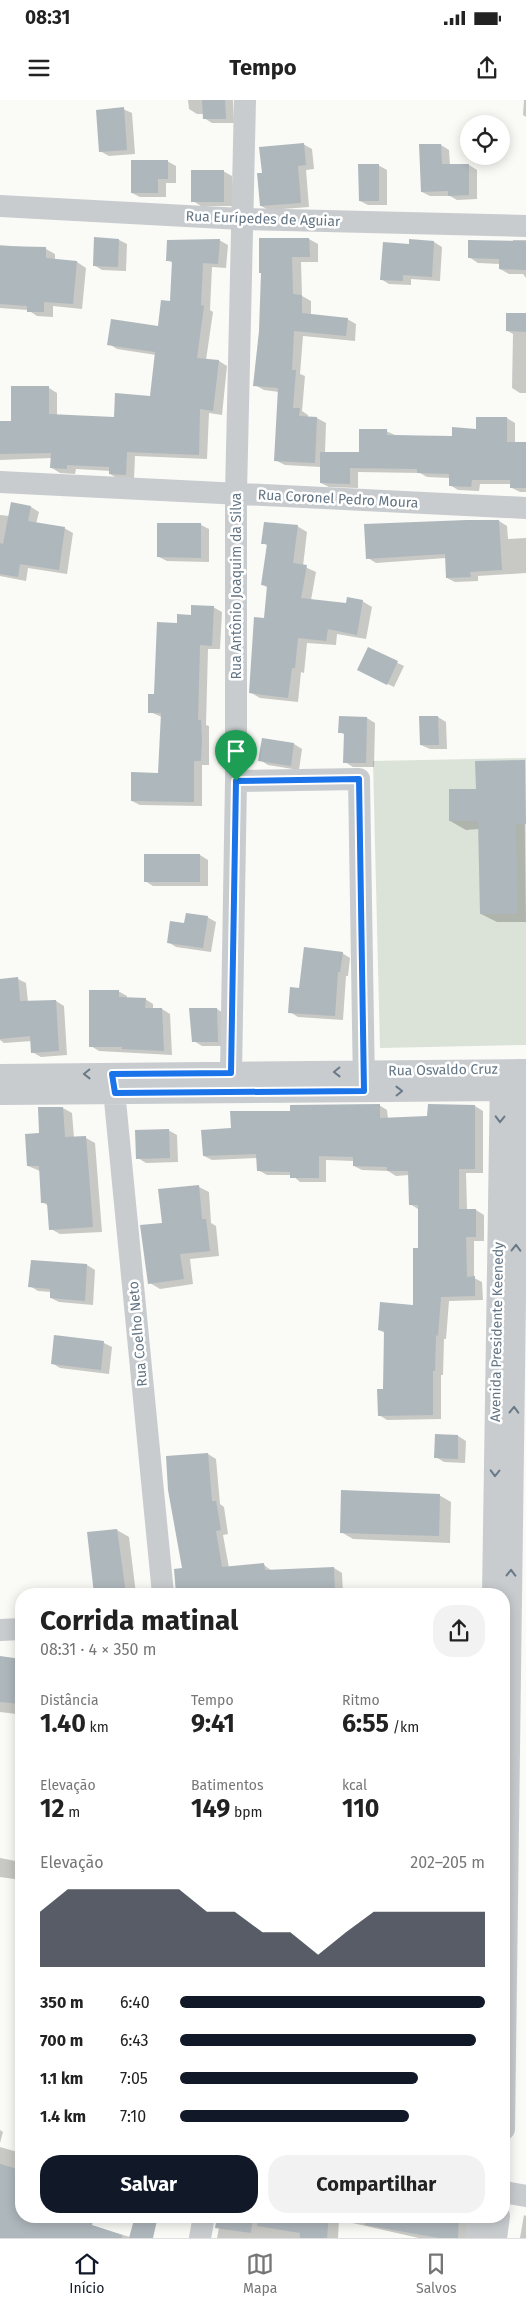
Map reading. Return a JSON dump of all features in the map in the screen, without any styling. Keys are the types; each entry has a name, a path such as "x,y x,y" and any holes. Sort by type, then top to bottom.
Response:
{"street":[{"name":"Rua Antônio Joaquim da Silva","path":"231,1073 236,781 236,494 245,100"},
{"name":"Rua Eurípedes de Aguiar","path":"0,206 242,219 526,226"},
{"name":"Rua Coronel Pedro Moura","path":"0,482 526,508"},
{"path":"236,781 359,779 364,1081"},
{"name":"Rua Osvaldo Cruz","path":"0,1094 231,1073 364,1081"},
{"name":"Rua Osvaldo Cruz","path":"0,1075 114,1084 515,1080"},
{"name":"Avenida Presidente Keenedy","path":"493,1588 515,1080"},
{"name":"Avenida Presidente Keenedy","path":"510,1820 514,1614 515,1080"},
{"name":"Rua Coelho Neto","path":"114,1084 162,1588"},
{"path":"0,1630 15,1629"},
{"path":"510,2193 526,2196"},
{"path":"200,2238 203,2223"},
{"path":"476,2238 478,2223"},
{"path":"496,2238 498,2223"}],"shaded area":[{"path":"526,758 526,1045 380,1048 373,761"}],"building":[{"path":"202,100 225,100 226,119 203,119"},
{"path":"124,107 127,150 99,152 96,110"},
{"path":"304,143 306,165 298,166 301,203 260,206 257,173 262,173 259,147"},
{"path":"419,144 441,144 442,164 469,165 469,195 448,196 448,191 421,192"},
{"path":"131,160 168,160 168,179 158,179 158,193 131,193"},
{"path":"358,164 379,164 379,201 359,201"},
{"path":"191,170 224,170 224,202 191,202"},
{"path":"94,237 119,239 118,267 93,266"},
{"path":"259,238 309,238 310,257 292,257 293,294 302,295 302,313 348,318 346,336 294,331 292,370 296,370 293,408 300,408 299,416 317,417 315,463 274,461 278,388 253,386 259,331 261,273 259,273"},
{"path":"220,239 218,264 203,263 201,305 204,306 197,358 219,360 213,411 200,409 199,455 127,452 126,475 109,474 109,467 67,465 67,469 50,468 51,453 0,454 0,421 11,421 11,386 49,386 49,414 114,417 115,393 150,396 155,352 107,345 111,319 158,326 161,300 170,301 172,261 166,261 167,240"},
{"path":"409,239 434,241 432,277 403,275 403,281 380,280 383,242 409,244"},
{"path":"468,240 526,241 526,270 499,269 499,259 468,258"},
{"path":"0,246 46,247 46,258 77,261 73,304 44,302 44,312 27,312 27,306 0,304"},
{"path":"506,313 526,313 526,332 506,331"},
{"path":"476,417 507,417 507,442 526,442 526,488 510,488 510,480 472,480 471,487 449,486 449,474 417,473 417,469 350,468 350,484 320,483 320,452 359,452 359,429 387,429 387,435 452,436 452,427 476,429"},
{"path":"11,502 31,506 28,521 65,527 59,570 20,564 18,577 0,574 0,543 3,544"},
{"path":"499,520 502,570 470,572 471,577 446,578 445,554 366,559 364,524"},
{"path":"264,522 298,525 293,563 307,565 301,598 346,603 347,597 363,600 357,635 328,629 326,641 298,638 295,668 292,668 288,698 249,693 254,617 264,618 267,586 261,585 267,544 261,544"},
{"path":"157,523 201,523 201,558 157,557"},
{"path":"191,605 214,606 212,646 200,645 198,720 201,720 202,741 201,761 194,761 194,802 131,801 131,772 158,773 161,713 148,713 148,694 154,694 157,622 177,623 177,614 191,615"},
{"path":"368,647 398,661 387,685 357,670"},
{"path":"339,716 367,717 366,763 343,763 344,733 338,733"},
{"path":"419,716 438,716 439,745 420,745"},
{"path":"262,738 294,743 291,766 258,761"},
{"path":"525,760 526,824 516,824 518,914 480,914 478,821 449,821 449,789 476,789 475,761"},
{"path":"144,854 200,854 200,882 144,882"},
{"path":"186,913 208,916 203,948 167,943 170,921 184,923"},
{"path":"304,947 343,952 340,972 338,972 335,1016 288,1013 290,987 299,988"},
{"path":"18,977 20,1001 56,1000 59,1051 31,1053 30,1036 0,1039 0,979"},
{"path":"89,990 119,990 119,997 146,998 145,1008 162,1008 164,1051 122,1049 122,1047 89,1047"},
{"path":"189,1008 217,1008 218,1042 192,1042"},
{"path":"380,1104 380,1118 427,1116 428,1104 475,1105 475,1169 459,1169 459,1209 476,1209 476,1237 466,1237 467,1277 475,1276 475,1296 441,1297 438,1336 436,1335 435,1371 433,1371 433,1415 378,1416 377,1389 383,1389 384,1331 378,1330 380,1302 413,1305 413,1248 418,1248 418,1205 409,1205 408,1171 387,1171 387,1167 353,1166 353,1157 319,1156 319,1178 290,1178 290,1172 257,1171 256,1154 203,1156 201,1130 231,1128 230,1111 290,1111 290,1105"},
{"path":"38,1107 63,1107 65,1137 86,1136 93,1227 49,1230 47,1203 41,1203 39,1166 27,1166 25,1134 39,1133"},
{"path":"169,1129 170,1158 136,1159 135,1130"},
{"path":"199,1185 202,1219 206,1219 210,1251 180,1254 184,1279 148,1284 140,1225 162,1223 158,1189"},
{"path":"31,1260 87,1264 85,1301 50,1298 50,1289 28,1287"},
{"path":"54,1335 104,1341 101,1370 51,1364"},
{"path":"435,1434 458,1435 458,1459 434,1458"},
{"path":"208,1453 212,1501 216,1501 221,1530 216,1531 222,1567 264,1563 265,1570 334,1567 335,1588 176,1588 174,1569 182,1568 168,1490 166,1456"},
{"path":"341,1490 440,1494 439,1536 340,1533"},
{"path":"117,1529 125,1588 93,1588 87,1532"},
{"path":"0,1656 15,1658 15,1703 0,1702"},
{"path":"0,2164 15,2168 15,2223 92,2223 92,2225 122,2235 122,2238 0,2238"},
{"path":"133,2223 156,2223 153,2238 129,2238"},
{"path":"216,2223 252,2223 251,2233 215,2228"},
{"path":"257,2223 328,2223 327,2238 300,2238 300,2233 257,2226"},
{"path":"365,2223 459,2223 458,2238 439,2238 365,2225"}],"route":[{"path":"359,779 364,1091 115,1093 112,1074 231,1073 236,781 359,779"}]}
